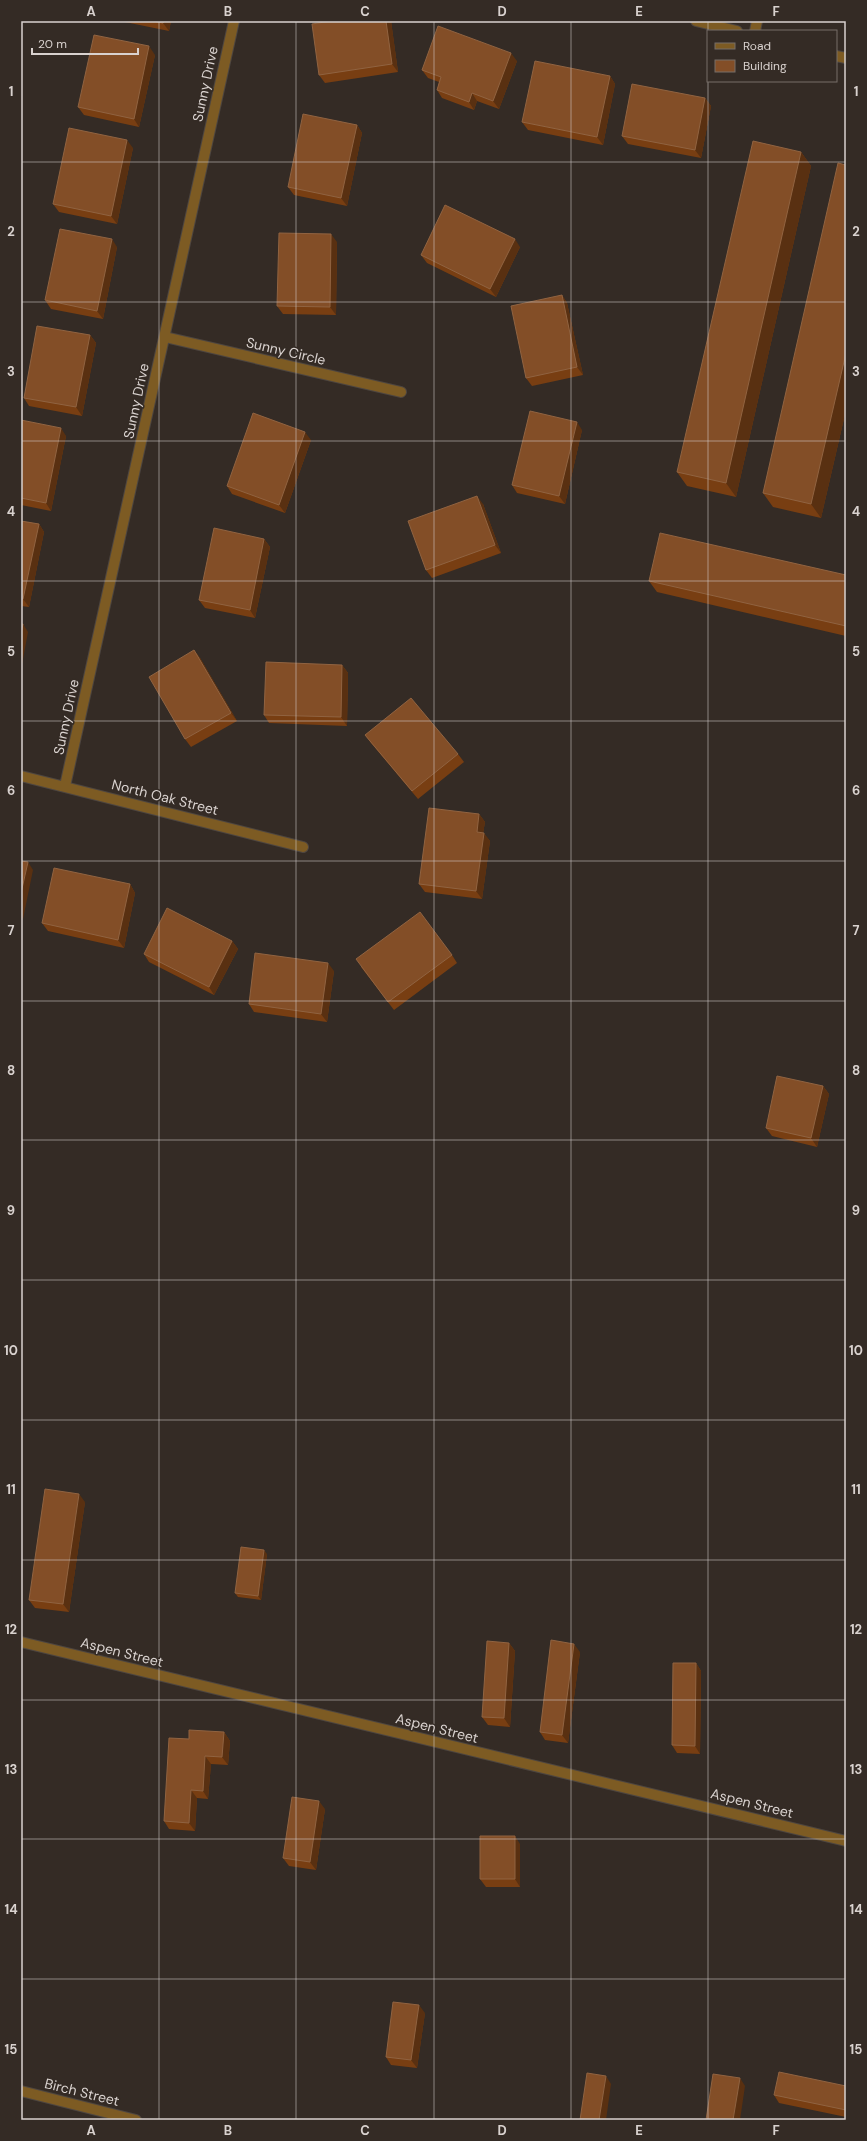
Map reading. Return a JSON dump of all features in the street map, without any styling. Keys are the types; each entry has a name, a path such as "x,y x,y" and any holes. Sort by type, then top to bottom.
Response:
{"street":[{"name":"Sunny Drive","path":"65,786 234,21"},
{"path":"696,21 732,30"},
{"name":"Sunny Circle","path":"164,338 401,392"},
{"name":"North Oak Street","path":"21,776 303,847"},
{"name":"Aspen Street","path":"21,1642 846,1840"},
{"name":"Birch Street","path":"21,2091 136,2120"}],"building":[{"path":"153,21 164,21 163,23"},
{"path":"331,21 386,21 392,64 319,75 312,24"},
{"path":"438,26 511,53 493,101 472,93 469,102 437,90 441,77 422,70"},
{"path":"94,35 149,46 134,119 78,107"},
{"path":"535,61 610,76 597,137 522,122"},
{"path":"632,84 705,98 695,150 622,136"},
{"path":"303,114 357,125 341,198 288,187"},
{"path":"69,128 127,140 111,216 53,204"},
{"path":"753,141 801,152 726,483 677,472"},
{"path":"838,163 846,165 846,353 811,504 763,493"},
{"path":"445,205 515,239 490,289 421,255"},
{"path":"60,229 112,239 97,311 45,300"},
{"path":"279,233 331,234 330,307 277,306"},
{"path":"562,295 577,367 526,378 511,306"},
{"path":"37,326 90,335 76,407 24,398"},
{"path":"530,411 577,422 559,496 512,485"},
{"path":"253,413 305,432 279,505 227,486"},
{"path":"21,420 61,428 46,503 21,498"},
{"path":"477,496 495,545 426,570 408,521"},
{"path":"21,521 39,524 23,599 21,599"},
{"path":"214,528 264,539 250,610 199,600"},
{"path":"660,533 846,575 846,626 649,581"},
{"path":"194,650 231,713 185,739 149,677"},
{"path":"266,662 342,665 341,717 264,715"},
{"path":"411,698 458,754 412,791 365,735"},
{"path":"429,808 479,814 477,832 484,833 476,891 419,884"},
{"path":"21,861 28,862 21,893"},
{"path":"54,868 130,884 118,940 42,923"},
{"path":"167,908 232,941 209,987 144,954"},
{"path":"420,912 452,955 388,1002 356,959"},
{"path":"255,953 328,963 321,1014 249,1004"},
{"path":"777,1076 823,1086 811,1138 766,1128"},
{"path":"45,1489 79,1494 63,1604 29,1600"},
{"path":"241,1547 264,1550 258,1596 235,1593"},
{"path":"551,1640 574,1644 562,1735 540,1732"},
{"path":"487,1641 509,1643 504,1718 482,1717"},
{"path":"673,1663 696,1663 695,1746 672,1745"},
{"path":"189,1730 224,1732 222,1757 205,1756 203,1791 191,1790 189,1823 164,1821 169,1738 189,1739"},
{"path":"292,1797 319,1801 310,1862 283,1858"},
{"path":"480,1836 515,1836 515,1879 480,1879"},
{"path":"393,2002 419,2005 411,2060 386,2057"},
{"path":"779,2072 846,2086 846,2110 774,2095"},
{"path":"587,2073 606,2076 599,2120 580,2120"},
{"path":"713,2074 740,2078 733,2120 706,2120"}]}
